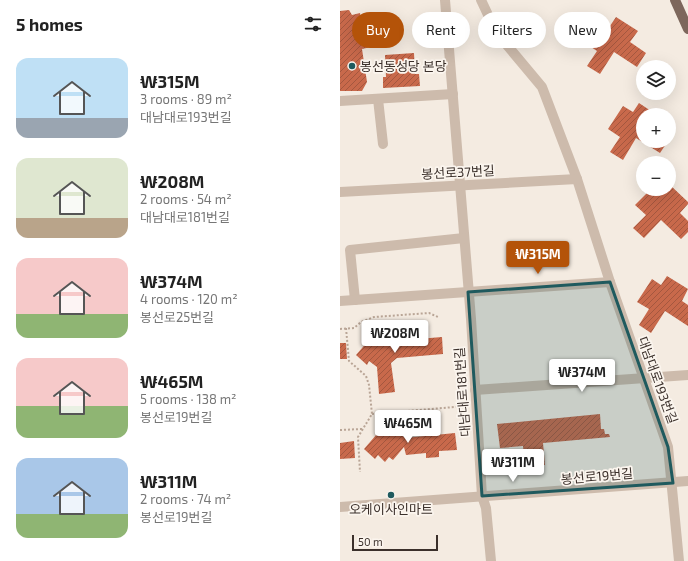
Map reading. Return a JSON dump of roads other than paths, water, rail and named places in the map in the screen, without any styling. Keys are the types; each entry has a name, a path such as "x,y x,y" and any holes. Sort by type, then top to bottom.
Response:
{"main road":[{"path":"675,0 688,29"}],"street":[{"name":"대남대로181번길","path":"445,0 461,185 482,496 486,508 491,561"},
{"name":"대남대로193번길","path":"481,0 496,32 538,82 547,98 577,179 610,282 668,447 673,483 679,561"},
{"path":"340,101 453,94"},
{"path":"378,99 383,144"},
{"name":"봉선로37번길","path":"340,192 577,179"},
{"path":"355,300 350,250 464,238"},
{"path":"340,301 610,282"},
{"path":"475,390 688,375"},
{"name":"봉선로19번길","path":"340,506 688,482"}],"place":[{"name":"봉선동성당 본당","path":"352,66"},
{"name":"오케이사인마트","path":"391,495"}]}
